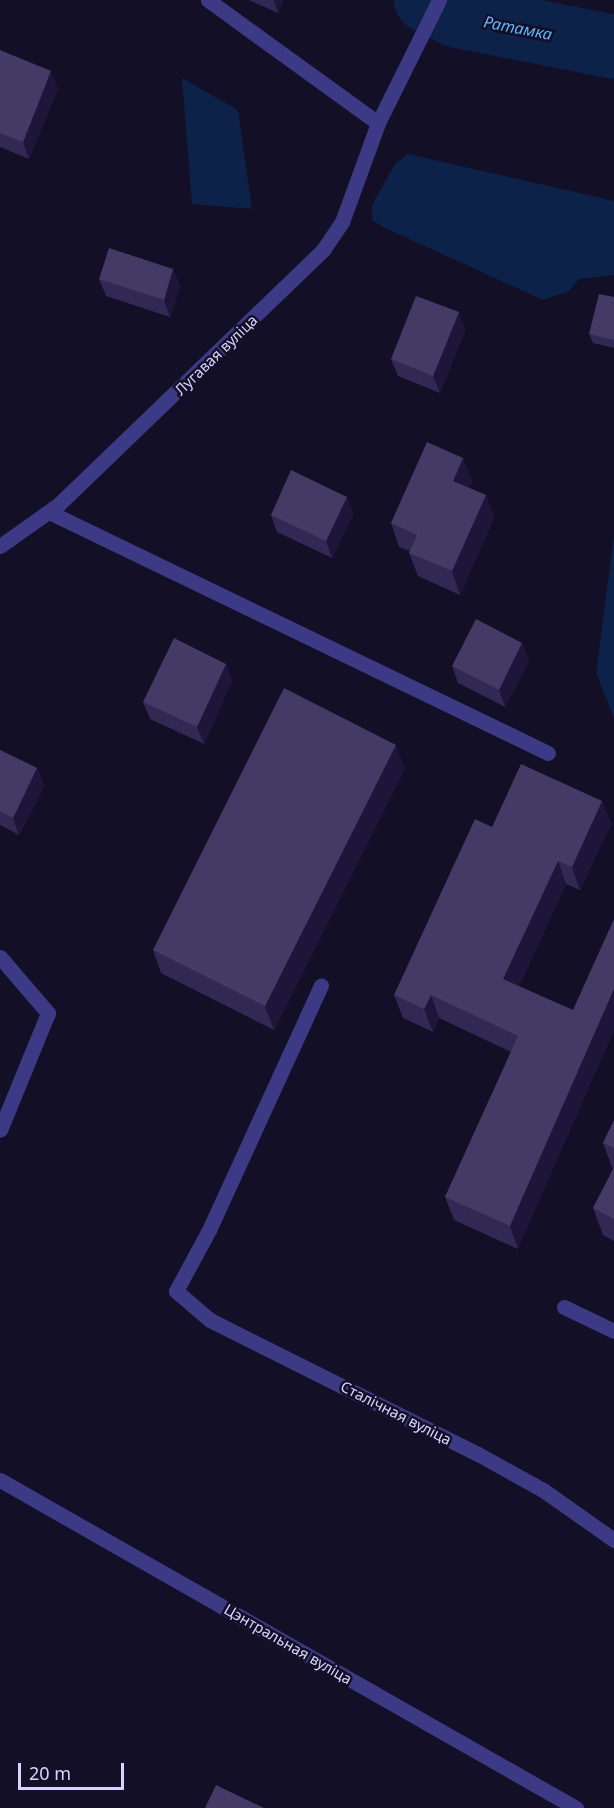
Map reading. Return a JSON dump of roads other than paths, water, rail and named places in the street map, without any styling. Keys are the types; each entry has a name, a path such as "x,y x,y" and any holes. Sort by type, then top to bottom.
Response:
{"street":[{"path":"208,0 378,123"},
{"name":"Лугавая вуліца","path":"0,546 49,512 323,250 342,222 378,123 439,0"},
{"path":"49,512 548,753"},
{"path":"0,957 48,1013 0,1130"},
{"name":"Сталічная вуліца","path":"321,985 209,1230 176,1292 210,1320 496,1464 553,1496 614,1540"},
{"path":"564,1307 614,1331"},
{"name":"Цэнтральная вуліца","path":"0,1480 576,1808"}],"water":[{"path":"182,78 238,110 252,209 192,204"},
{"path":"408,154 614,201 614,275 579,279 569,291 543,300 383,227 372,220 372,205 395,164"},
{"path":"614,535 614,718 596,673"}],"waterway":[{"name":"Ратамка","path":"426,0 458,16 614,47"}]}
